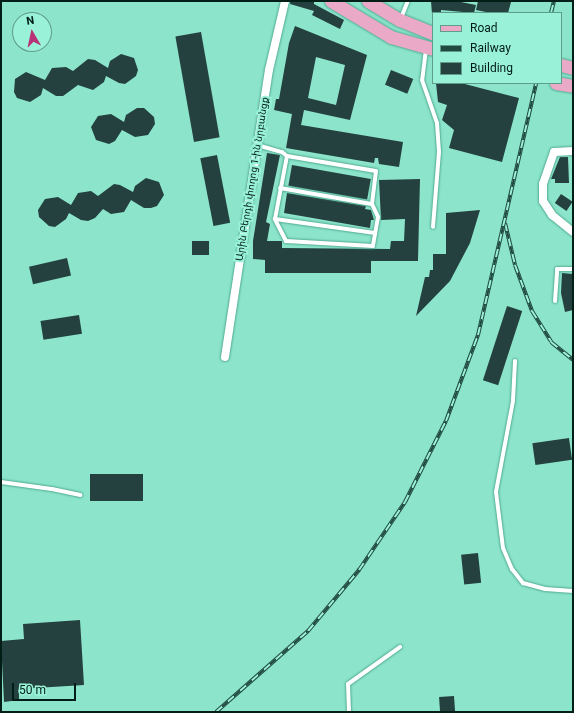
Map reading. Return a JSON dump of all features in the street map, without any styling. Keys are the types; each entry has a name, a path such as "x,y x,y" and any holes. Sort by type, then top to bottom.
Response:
{"main road":[{"path":"332,1 391,37 430,48"},
{"path":"368,1 400,20 432,33"}],"street":[{"name":"Արին Բերդի փողոց 1-ին նրբանցք","path":"225,357 269,70 285,1"},
{"path":"573,151 554,152 543,184 543,201 552,215 573,232"}],"lane":[{"path":"400,20 408,1"},
{"path":"430,48 422,80 437,123 439,152 433,228"},
{"path":"257,146 282,152 287,156 376,171 372,204 378,217 373,246 286,240 275,219 287,156"},
{"path":"280,188 372,204"},
{"path":"275,219 375,233"},
{"path":"556,301 557,269 573,269"},
{"path":"515,361 513,401 496,492 503,548 512,569 523,583 545,589 573,591"},
{"path":"1,482 52,489 80,495"},
{"path":"349,712 348,684 400,647"}],"building":[{"path":"290,1 314,2 314,4 344,20 340,29 312,15 314,11 290,4"},
{"path":"431,1 456,1 476,5 474,12 441,10 441,12 432,12 432,14"},
{"path":"478,1 511,2 508,12 486,12 476,10"},
{"path":"295,26 367,55 350,120 304,110 301,125 403,142 399,167 379,164 378,158 375,158 374,163 286,148 292,114 274,110 276,99 279,99 289,43","holes":["316,57 345,65 336,105 308,98"]},
{"path":"201,32 220,137 194,142 175,37"},
{"path":"121,54 134,58 138,70 136,76 125,84 119,83 106,76 104,82 93,90 78,85 63,96 56,96 43,88 41,95 30,102 17,98 14,92 15,79 26,72 45,80 52,68 66,67 73,71 88,59 95,60 108,68 110,61"},
{"path":"391,70 413,79 407,94 385,85"},
{"path":"436,84 465,84 519,98 502,162 449,148 454,130 442,120 447,105 438,102"},
{"path":"137,108 144,108 154,117 155,124 148,135 135,137 122,130 115,141 109,144 96,140 91,127 98,116 111,114 124,122 126,115"},
{"path":"267,153 280,155 266,222 270,224 267,241 282,241 282,248 390,249 391,241 404,241 405,219 381,220 379,180 420,179 418,261 371,261 371,273 265,273 265,260 253,259 253,241"},
{"path":"217,155 230,223 213,226 200,158"},
{"path":"560,157 568,157 569,183 555,183 555,179 551,179"},
{"path":"292,165 371,179 367,200 288,186"},
{"path":"146,178 159,182 164,195 157,206 144,208 131,200 124,212 111,214 103,209 95,218 88,221 81,220 69,213 66,219 55,227 49,226 39,217 38,210 45,199 58,197 71,205 78,193 91,191 98,196 114,184 120,185 133,192 135,186"},
{"path":"287,193 366,206 365,209 371,210 374,220 371,220 370,228 284,213"},
{"path":"561,194 573,202 566,211 555,203"},
{"path":"480,210 470,243 450,281 416,316 425,277 429,277 430,270 433,270 433,254 446,254 446,213"},
{"path":"192,241 209,241 209,255 192,255"},
{"path":"67,258 71,276 33,284 29,267"},
{"path":"562,273 573,274 573,310 565,312 561,293"},
{"path":"507,306 522,311 498,385 483,380"},
{"path":"79,315 82,334 43,340 40,321"},
{"path":"569,438 572,460 535,465 532,443"},
{"path":"90,474 143,474 143,501 90,501"},
{"path":"478,553 481,583 464,585 461,555"},
{"path":"80,620 84,685 19,689 19,700 4,702 1,641 24,639 23,624"},
{"path":"454,696 455,712 440,712 439,697"}],"railway":[{"path":"551,12 554,1"},
{"path":"216,712 308,631 359,570 405,502 446,421 478,335 536,84"},
{"path":"505,223 515,265 532,311 551,342 573,360"}]}
